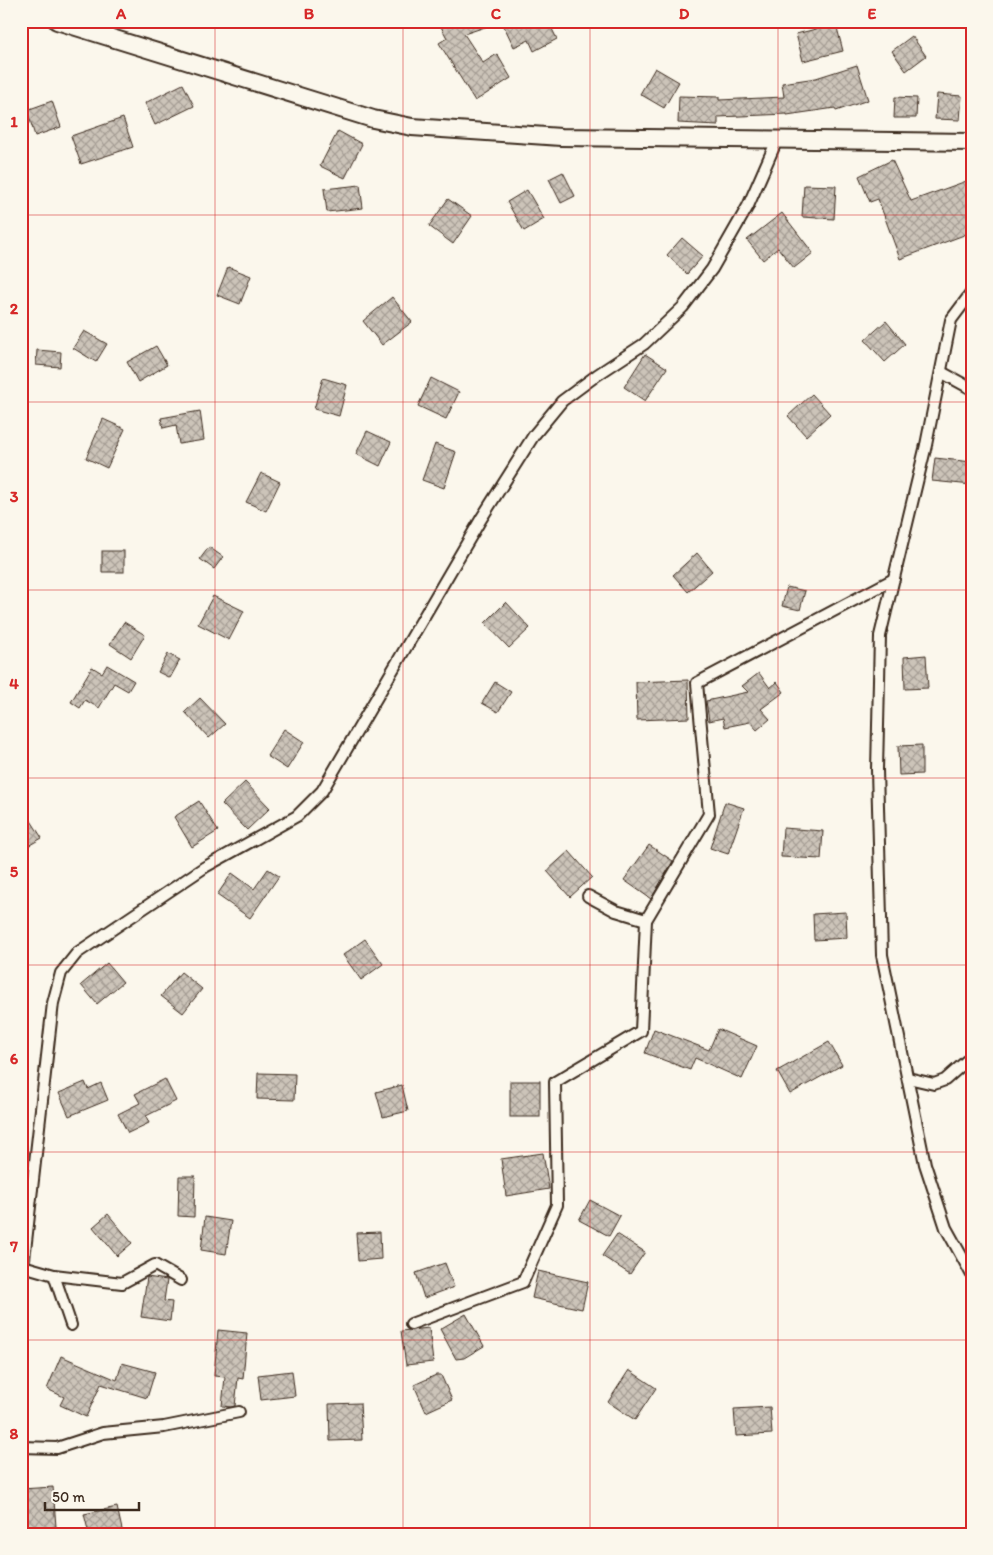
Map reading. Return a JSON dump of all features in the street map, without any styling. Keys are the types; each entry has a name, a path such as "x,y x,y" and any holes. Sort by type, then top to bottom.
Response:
{"main road":[{"path":"57,21 363,116 412,127 560,138 972,142"}],"street":[{"path":"21,1286 54,1003 61,973 77,953 205,867 297,816 322,791 481,518 534,434 562,401 644,344 683,307 712,269 748,206 777,140"},
{"path":"972,292 951,320 926,445 880,636 877,770 882,955 925,1164 946,1228 972,1276"},
{"path":"941,372 972,389"},
{"path":"411,1324 524,1282 557,1205 556,1082 641,1031 646,920 709,814 697,683 894,579"},
{"path":"588,896 616,911 646,920"},
{"path":"908,1078 934,1084 945,1080 972,1056"},
{"path":"21,1183 32,1188"},
{"path":"23,1266 54,1275 122,1283 155,1265 181,1280"},
{"path":"54,1275 71,1326"},
{"path":"21,1447 57,1448 103,1433 164,1427 239,1412"}],"building":[{"path":"438,21 497,21 497,23 464,34 483,63 497,54 511,78 475,101 439,43 447,38"},
{"path":"509,21 568,21 552,29 557,39 534,51 529,40 514,47 503,24"},
{"path":"836,24 843,51 803,61 796,34"},
{"path":"912,36 926,56 906,71 892,51"},
{"path":"857,65 868,100 836,111 835,108 787,115 718,117 718,125 678,123 679,96 719,97 719,100 784,97 782,83 816,78"},
{"path":"655,68 679,82 664,108 640,94"},
{"path":"183,84 194,106 155,125 145,103"},
{"path":"937,94 962,96 960,120 935,119"},
{"path":"895,97 917,98 916,118 894,118"},
{"path":"52,101 61,127 35,136 27,110"},
{"path":"123,118 133,147 81,164 71,136"},
{"path":"338,131 362,144 345,178 320,166"},
{"path":"892,160 911,201 972,179 972,232 900,259 878,199 870,202 859,176"},
{"path":"563,172 575,196 561,203 549,179"},
{"path":"360,185 363,208 327,212 324,189"},
{"path":"804,185 836,186 834,219 802,217"},
{"path":"527,190 544,219 524,231 507,202"},
{"path":"448,199 472,216 453,244 429,226"},
{"path":"782,213 813,253 794,268 778,248 763,260 747,240"},
{"path":"682,238 703,256 687,274 667,255"},
{"path":"228,267 251,276 240,304 217,295"},
{"path":"392,297 412,322 382,345 363,321"},
{"path":"886,321 905,344 885,362 865,340"},
{"path":"84,331 107,344 96,362 73,348"},
{"path":"156,346 167,365 138,382 127,362"},
{"path":"37,350 61,352 60,367 36,365"},
{"path":"645,354 667,368 645,401 624,387"},
{"path":"323,378 347,385 339,416 314,409"},
{"path":"431,378 459,392 446,419 418,406"},
{"path":"812,394 830,414 806,436 788,416"},
{"path":"200,411 204,440 179,444 176,425 163,428 161,418"},
{"path":"103,419 125,429 107,468 86,458"},
{"path":"367,431 391,442 380,466 356,454"},
{"path":"435,444 456,452 444,488 422,480"},
{"path":"935,458 972,462 972,485 932,481"},
{"path":"261,473 280,482 266,511 246,502"},
{"path":"209,547 223,557 214,569 200,559"},
{"path":"102,551 124,551 124,572 102,572"},
{"path":"697,553 712,571 688,592 673,575"},
{"path":"787,587 805,591 800,610 782,606"},
{"path":"213,596 244,611 229,640 198,624"},
{"path":"506,602 530,628 509,648 485,623"},
{"path":"124,622 145,635 131,658 110,644"},
{"path":"168,654 180,660 170,678 158,672"},
{"path":"926,655 928,688 905,689 904,657"},
{"path":"107,665 134,681 128,691 114,683 99,708 85,700 80,708 71,702 92,667 102,673"},
{"path":"759,673 770,688 777,682 784,692 761,709 770,719 757,730 750,722 725,727 723,718 709,721 706,701 748,692 742,686"},
{"path":"688,680 689,718 637,720 636,682"},
{"path":"495,682 511,692 498,712 482,703"},
{"path":"200,698 225,724 209,738 185,712"},
{"path":"284,729 304,742 287,769 267,756"},
{"path":"922,745 922,774 899,775 898,746"},
{"path":"245,782 270,808 247,830 222,804"},
{"path":"199,801 218,831 192,847 174,817"},
{"path":"725,802 744,808 728,854 710,848"},
{"path":"21,805 42,838 21,850"},
{"path":"783,828 823,831 821,859 781,857"},
{"path":"649,845 673,861 651,899 624,880"},
{"path":"569,851 592,877 570,897 547,871"},
{"path":"268,869 279,876 250,918 217,895 232,873 254,889"},
{"path":"846,912 847,938 814,940 813,914"},
{"path":"365,939 383,964 361,980 343,955"},
{"path":"107,963 123,982 97,1004 81,985"},
{"path":"181,972 202,989 183,1013 161,996"},
{"path":"654,1029 709,1050 718,1029 757,1046 742,1079 695,1058 690,1070 645,1053"},
{"path":"829,1042 842,1065 790,1094 777,1071"},
{"path":"258,1073 295,1074 294,1100 257,1099"},
{"path":"165,1079 176,1101 146,1116 149,1123 128,1133 118,1114 140,1103 135,1094"},
{"path":"510,1081 540,1081 540,1117 510,1117"},
{"path":"85,1082 88,1089 101,1083 108,1100 69,1116 59,1093"},
{"path":"402,1085 408,1111 383,1117 376,1092"},
{"path":"543,1153 549,1189 506,1196 501,1159"},
{"path":"179,1176 195,1176 194,1217 178,1216"},
{"path":"590,1200 620,1216 609,1236 579,1220"},
{"path":"108,1214 132,1243 117,1256 93,1227"},
{"path":"205,1217 231,1221 226,1254 201,1250"},
{"path":"380,1232 381,1259 358,1261 356,1233"},
{"path":"617,1234 645,1252 630,1274 602,1256"},
{"path":"445,1263 454,1287 424,1298 416,1273"},
{"path":"538,1271 588,1282 582,1309 532,1298"},
{"path":"147,1277 167,1280 164,1301 172,1302 170,1321 141,1317"},
{"path":"466,1314 484,1346 464,1358 456,1359 440,1329"},
{"path":"429,1328 433,1362 406,1365 401,1331"},
{"path":"218,1330 247,1333 243,1379 238,1378 235,1406 231,1407 222,1406 225,1377 214,1376"},
{"path":"61,1356 117,1380 122,1363 155,1372 147,1398 101,1384 86,1417 60,1405 64,1397 47,1389"},
{"path":"629,1370 656,1388 635,1420 608,1402"},
{"path":"292,1371 295,1396 261,1400 258,1375"},
{"path":"436,1375 441,1375 452,1400 426,1412 414,1385"},
{"path":"360,1403 362,1440 330,1441 329,1404"},
{"path":"770,1407 772,1434 736,1436 734,1409"},
{"path":"53,1487 56,1527 21,1530 21,1489"},
{"path":"117,1507 123,1534 89,1534 84,1514"}]}
